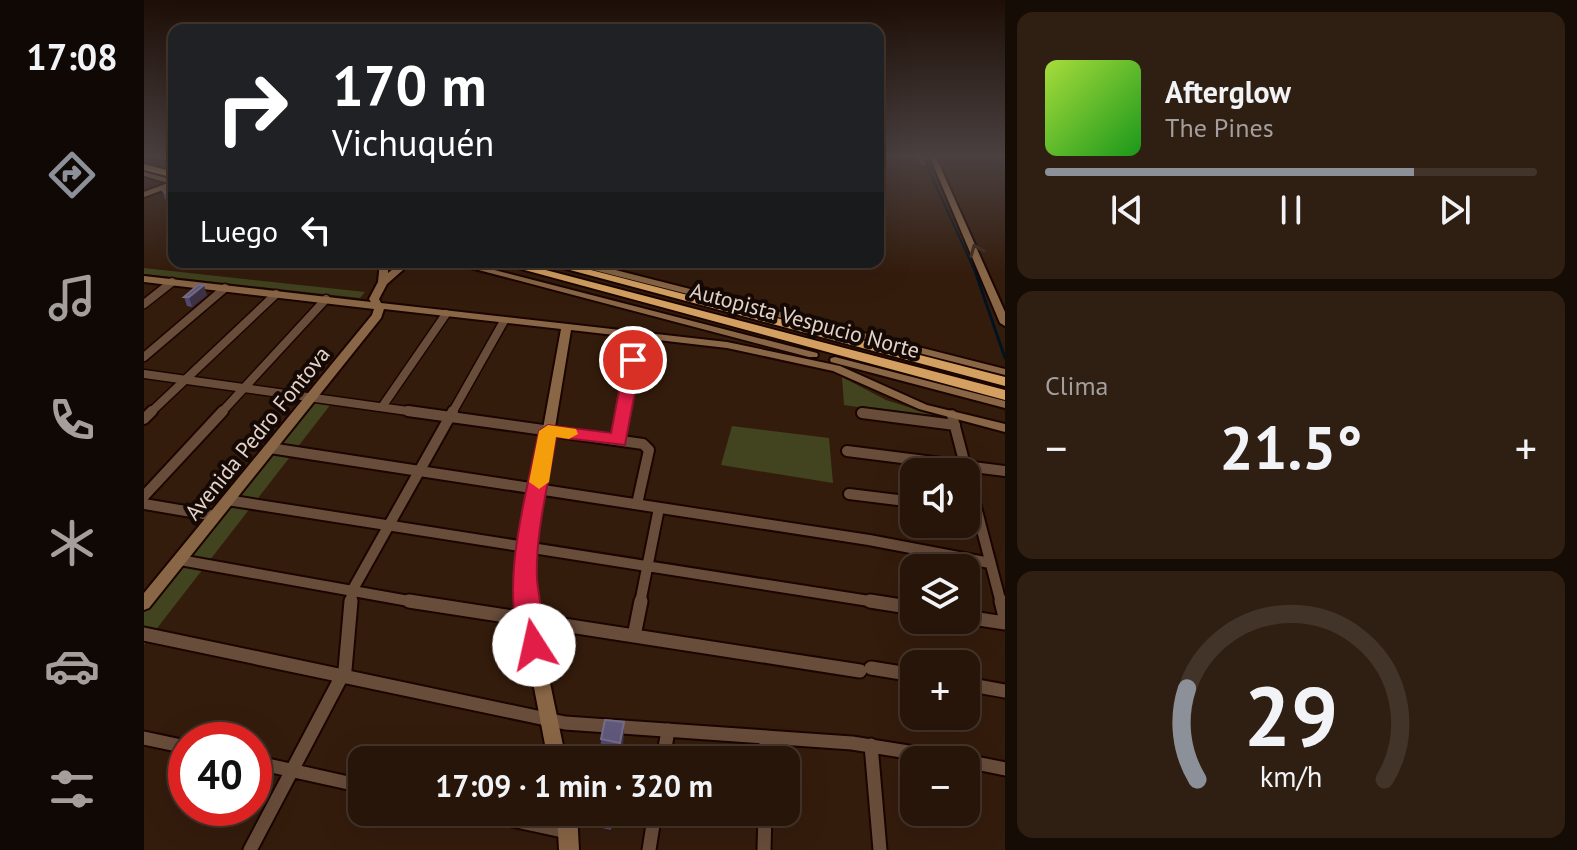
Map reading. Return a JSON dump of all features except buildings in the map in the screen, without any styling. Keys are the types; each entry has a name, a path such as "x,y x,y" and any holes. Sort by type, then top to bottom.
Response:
{"highway":[{"name":"Autopista Vespucio Norte","path":"524,268 1005,395"},
{"name":"Autopista Vespucio Norte","path":"569,268 1005,382"},
{"path":"778,314 934,364"},
{"path":"719,329 852,355"}],"street":[{"path":"952,195 1005,323"},
{"name":"Avenida Pedro Fontova","path":"144,604 377,316 374,299 383,282 384,268"},
{"path":"383,282 401,268"},
{"path":"476,268 1005,405"},
{"path":"597,268 1005,372"},
{"path":"144,279 727,345 825,365 953,420"},
{"path":"144,304 172,282"},
{"path":"144,357 225,288"},
{"path":"144,419 276,294"},
{"path":"144,496 326,299"},
{"path":"382,407 446,314"},
{"path":"250,850 342,674 347,660 352,591 504,321"},
{"path":"554,746 525,585 527,549 566,327"},
{"path":"619,440 638,334"},
{"path":"144,374 648,446 637,504"},
{"path":"862,413 953,420 1005,428"},
{"path":"953,420 963,458"},
{"path":"270,448 869,540 990,563"},
{"path":"847,451 902,458"},
{"path":"980,468 1005,471"},
{"path":"849,494 900,500"},
{"path":"227,500 648,569 900,606"},
{"path":"144,504 215,516"},
{"path":"634,636 659,508"},
{"path":"980,535 1005,620 980,618"},
{"path":"180,560 529,620 900,674"},
{"path":"144,634 549,719 871,745 900,750"},
{"path":"980,687 1005,691"},
{"path":"665,746 668,730"},
{"path":"766,737 766,746"},
{"path":"144,738 168,743"},
{"path":"871,745 880,850"},
{"path":"980,764 1005,769"},
{"path":"272,766 348,783"},
{"path":"521,826 569,841"},
{"path":"649,850 653,826"},
{"path":"764,850 765,826"}],"shaded area":[{"path":"144,268 365,292 360,298 144,274"},
{"path":"842,377 886,400 949,420 844,405"},
{"path":"313,402 331,404 144,645 144,612"},
{"path":"732,426 829,438 833,483 721,465"}],"waterway":[{"path":"940,195 973,267"},
{"path":"973,265 1005,358"}],"slow traffic":[{"path":"539,482 548,431 569,434"}],"route":[{"path":"534,645 526,602 525,567 548,431 619,440 633,360"}]}
